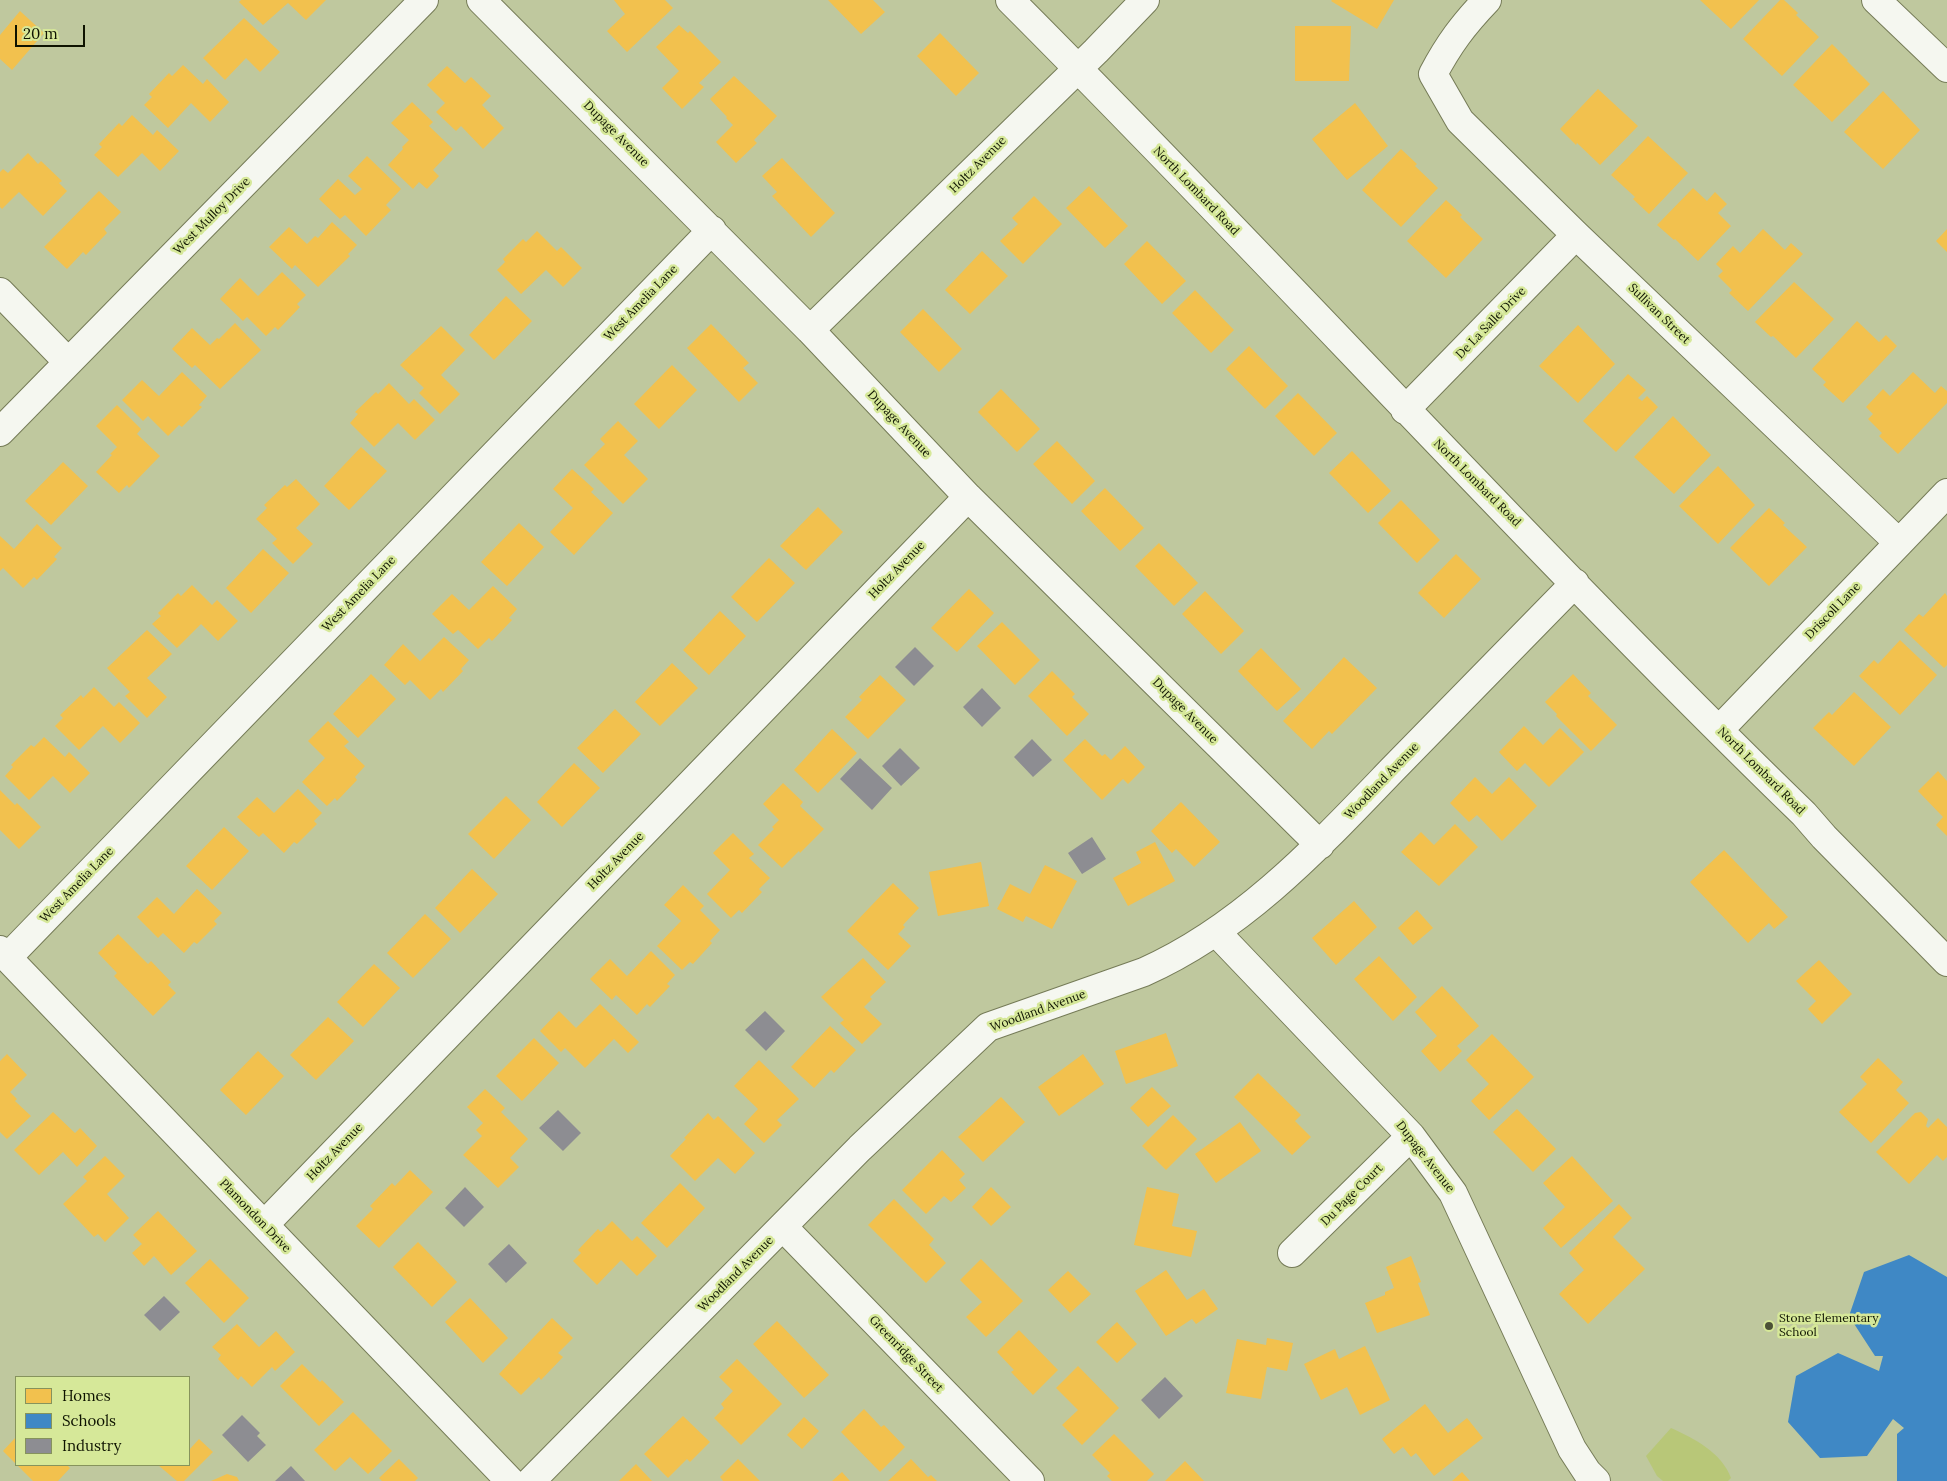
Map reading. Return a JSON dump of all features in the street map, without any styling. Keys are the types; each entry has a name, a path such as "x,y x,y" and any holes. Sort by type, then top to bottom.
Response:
{"street":[{"name":"West Mulloy Drive","path":"0,432 424,0"},
{"name":"Dupage Avenue","path":"481,0 810,330 968,497 1320,845"},
{"name":"North Lombard Road","path":"1010,0 1078,68 1405,410 1804,814 1824,837 1947,962"},
{"name":"Holtz Avenue","path":"810,330 1145,0"},
{"name":"Sullivan Street","path":"1487,0 1463,25 1447,48 1433,74 1460,121 1576,235 1899,543"},
{"path":"1876,0 1947,68"},
{"name":"West Amelia Lane","path":"4,954 712,230"},
{"name":"De La Salle Drive","path":"1405,410 1576,235"},
{"path":"0,292 68,362"},
{"name":"Driscoll Lane","path":"1719,730 1947,493"},
{"name":"Holtz Avenue","path":"264,1225 968,497"},
{"name":"Woodland Avenue","path":"531,1481 860,1148 988,1027 1168,962 1216,932 1271,890 1320,845 1575,583"},
{"name":"Dupage Avenue","path":"1216,932 1411,1136 1453,1193 1572,1449 1587,1472 1596,1481"},
{"name":"Plamondon Drive","path":"4,954 510,1481"},
{"name":"Du Page Court","path":"1292,1253 1411,1136"},
{"name":"Greenridge Street","path":"783,1227 1030,1481"}],"green space":[{"path":"1671,1428 1706,1447 1721,1461 1731,1478 1728,1481 1663,1481 1657,1476 1646,1456"}],"building: Homes":[{"path":"241,0 326,0 306,20 288,3 263,25 239,2"},
{"path":"614,0 665,0 673,8 627,52 607,31 625,14"},
{"path":"828,0 873,0 885,12 861,34"},
{"path":"1332,0 1394,0 1377,29"},
{"path":"1700,0 1759,0 1731,29"},
{"path":"1780,0 1784,0 1798,13 1796,15 1819,37 1782,76 1743,39"},
{"path":"20,11 44,33 12,70 0,59 0,35"},
{"path":"244,18 280,52 260,72 246,58 225,80 203,58"},
{"path":"679,25 688,33 690,31 721,62 699,83 704,87 682,109 662,88 679,71 656,47"},
{"path":"1295,26 1351,26 1349,81 1295,81"},
{"path":"940,33 979,73 956,96 917,56"},
{"path":"1832,44 1870,84 1832,122 1793,85"},
{"path":"183,65 203,84 207,79 229,102 210,122 191,103 168,128 144,105 152,97 149,94 169,73 172,76"},
{"path":"447,66 465,83 471,77 491,96 482,105 504,128 483,149 461,126 456,131 436,112 445,103 427,85"},
{"path":"734,76 777,116 754,140 757,143 736,163 716,142 733,125 710,99"},
{"path":"1598,89 1638,126 1600,165 1560,129"},
{"path":"1883,91 1920,130 1883,169 1844,132"},
{"path":"412,102 433,122 429,126 453,149 433,170 439,176 427,189 419,182 413,189 388,165 409,140 391,123"},
{"path":"1355,103 1388,146 1347,180 1312,139"},
{"path":"132,115 153,135 157,130 179,151 160,171 142,153 118,177 94,155 102,147 99,144 119,123 122,126"},
{"path":"1648,136 1688,173 1649,214 1633,199 1635,197 1611,175"},
{"path":"1401,149 1417,164 1415,166 1438,188 1401,227 1362,190"},
{"path":"28,153 38,164 41,161 62,181 59,183 67,191 43,216 19,192 2,209 0,207 0,172 3,169 8,173"},
{"path":"367,156 401,189 386,205 391,210 366,236 345,215 340,219 319,199 338,179 355,195 362,189 348,176"},
{"path":"782,158 835,213 811,237 772,196 777,192 762,176"},
{"path":"1089,186 1128,226 1105,248 1066,208"},
{"path":"1693,188 1707,201 1715,192 1727,204 1718,213 1731,226 1698,261 1657,225"},
{"path":"99,191 121,212 104,229 107,233 86,255 83,252 67,269 44,247"},
{"path":"1034,196 1062,224 1023,264 1000,241 1018,224 1012,218"},
{"path":"1446,200 1462,215 1460,217 1483,239 1446,278 1407,241"},
{"path":"332,222 357,245 348,254 350,256 318,287 295,265 292,269 269,247 289,227 307,244 315,236 318,238"},
{"path":"1763,229 1785,250 1791,243 1803,254 1748,311 1729,293 1732,290 1718,276 1723,271 1716,264 1733,246 1740,253"},
{"path":"1947,229 1947,252 1936,241"},
{"path":"537,231 557,251 561,247 582,268 563,287 546,270 521,294 497,270 505,262 503,259 523,239 526,242"},
{"path":"1147,241 1186,281 1162,304 1124,264"},
{"path":"982,251 1008,276 970,314 945,290"},
{"path":"282,272 306,295 297,304 300,307 278,330 275,327 266,336 247,317 243,321 220,299 240,278 258,296"},
{"path":"1794,282 1834,319 1796,358 1755,322"},
{"path":"1195,290 1234,330 1211,353 1172,313"},
{"path":"506,296 532,321 494,360 469,335"},
{"path":"923,309 962,349 939,372 900,332"},
{"path":"1857,321 1879,342 1886,335 1897,346 1843,403 1823,385 1826,382 1812,369"},
{"path":"235,323 261,350 220,389 195,365 192,368 172,349 192,328 210,345"},
{"path":"711,324 749,363 743,368 758,383 739,402 687,348"},
{"path":"1578,325 1615,364 1578,403 1539,366"},
{"path":"441,326 465,350 441,375 460,394 440,414 419,393 424,388 400,365"},
{"path":"1249,346 1288,386 1265,409 1226,369"},
{"path":"672,365 697,390 659,429 634,404"},
{"path":"182,372 207,396 199,405 202,407 182,427 179,425 168,436 148,416 143,421 122,400 142,380 159,396"},
{"path":"1913,372 1935,393 1941,386 1947,391 1947,403 1898,454 1879,436 1882,433 1868,419 1873,414 1866,407 1883,389 1890,396"},
{"path":"1628,374 1646,390 1638,398 1642,401 1647,396 1658,407 1616,452 1583,421"},
{"path":"389,383 409,404 414,399 435,420 415,440 398,423 374,447 350,423 358,414 355,412 376,392 378,394"},
{"path":"1001,389 1040,429 1017,452 978,412"},
{"path":"1298,393 1337,433 1314,456 1275,416"},
{"path":"117,405 141,429 137,434 160,456 129,488 127,485 119,493 96,472 117,447 96,426"},
{"path":"1673,416 1711,455 1674,494 1634,457"},
{"path":"618,421 638,441 624,455 648,479 623,504 584,465 605,444 600,439"},
{"path":"1057,441 1095,481 1072,504 1033,464"},
{"path":"361,447 387,471 349,510 324,486"},
{"path":"1352,451 1391,491 1368,513 1329,473"},
{"path":"63,462 88,486 51,525 25,501"},
{"path":"1718,466 1755,505 1718,544 1679,506"},
{"path":"572,469 594,489 591,492 613,513 574,555 550,532 573,508 553,489"},
{"path":"296,479 320,504 296,528 313,544 293,564 272,543 277,539 256,519 267,508 264,505 285,485 287,487"},
{"path":"1105,488 1144,528 1120,551 1081,511"},
{"path":"1401,500 1440,540 1417,563 1378,523"},
{"path":"818,507 843,532 806,570 780,546"},
{"path":"1769,508 1785,523 1783,525 1807,547 1769,586 1730,548"},
{"path":"519,523 544,547 507,586 481,562"},
{"path":"37,524 62,548 54,557 57,559 37,580 34,577 23,588 3,568 0,571 0,536 14,549"},
{"path":"1159,543 1198,583 1174,606 1135,566"},
{"path":"263,549 289,573 251,613 226,588"},
{"path":"1456,554 1481,579 1444,618 1418,593"},
{"path":"769,558 795,583 757,622 731,597"},
{"path":"192,585 212,605 217,600 238,621 218,641 201,624 177,648 152,624 161,616 158,613 178,593 181,596"},
{"path":"493,586 517,609 509,618 512,620 492,641 489,638 478,649 458,630 453,634 432,614 452,594 469,610"},
{"path":"969,589 994,613 957,652 931,628"},
{"path":"1205,591 1244,631 1221,654 1182,614"},
{"path":"1945,593 1947,596 1947,665 1944,668 1904,630 1919,614 1923,617"},
{"path":"720,611 746,636 709,675 683,650"},
{"path":"1002,622 1040,660 1015,685 977,646"},
{"path":"147,630 172,654 147,678 167,697 147,718 125,696 130,692 107,668"},
{"path":"444,637 469,660 461,669 463,671 443,692 441,689 430,700 410,680 405,685 384,665 403,644 420,661"},
{"path":"1900,640 1937,675 1900,715 1859,676 1874,660 1878,664"},
{"path":"1261,648 1301,689 1277,711 1238,671"},
{"path":"1344,657 1377,688 1332,734 1329,731 1312,749 1283,721"},
{"path":"672,663 698,688 660,726 635,702"},
{"path":"1052,671 1075,694 1072,697 1089,714 1067,736 1028,696"},
{"path":"371,674 396,699 358,738 333,714"},
{"path":"1573,674 1591,693 1588,696 1617,725 1591,751 1556,716 1557,714 1545,702"},
{"path":"880,675 906,700 868,739 845,717 862,700 859,697"},
{"path":"94,687 114,707 119,702 140,723 120,743 103,726 79,750 55,726 63,718 60,715 81,695 83,698"},
{"path":"1854,692 1891,727 1854,766 1813,728 1829,712 1832,715"},
{"path":"615,709 641,734 603,773 577,748"},
{"path":"328,721 349,742 344,746 365,766 355,777 357,780 337,801 335,798 327,806 302,782 325,758 308,741"},
{"path":"1524,726 1543,745 1560,728 1584,752 1549,787 1525,763 1517,771 1499,752"},
{"path":"832,729 857,753 818,793 794,770"},
{"path":"44,737 65,757 69,752 90,773 70,793 53,776 29,800 5,776 13,767 11,765 31,745 34,747"},
{"path":"1085,739 1102,756 1105,754 1111,760 1125,746 1145,767 1128,784 1123,779 1102,800 1063,760"},
{"path":"574,763 600,788 562,827 537,802"},
{"path":"1938,771 1947,781 1947,836 1936,825 1943,817 1918,791"},
{"path":"1475,777 1492,794 1509,777 1537,806 1502,841 1477,815 1469,822 1450,803"},
{"path":"783,783 803,802 800,806 824,829 782,868 758,845 774,829 772,827 779,820 763,804"},
{"path":"298,789 322,813 314,821 317,824 297,844 294,842 284,853 263,833 259,837 237,817 257,797 274,813"},
{"path":"0,790 15,805 17,803 41,827 19,849 0,830"},
{"path":"506,796 531,820 494,859 468,834"},
{"path":"1181,802 1220,842 1194,867 1176,849 1172,853 1151,831"},
{"path":"1455,824 1478,847 1439,886 1401,852 1421,832 1434,845"},
{"path":"224,827 249,851 212,890 186,866"},
{"path":"733,833 754,854 749,858 770,878 759,889 762,892 742,913 739,910 731,918 707,894 730,870 713,853"},
{"path":"1155,842 1175,881 1128,906 1113,878 1141,863 1136,852"},
{"path":"1724,850 1788,917 1774,929 1769,923 1748,943 1690,882"},
{"path":"981,862 989,906 938,916 929,872"},
{"path":"1045,865 1077,881 1052,929 1026,916 1023,922 997,909 1010,884 1030,894"},
{"path":"472,869 498,894 460,933 435,908"},
{"path":"893,883 919,908 903,925 905,927 898,934 911,946 888,970 847,931"},
{"path":"683,885 704,906 700,910 720,930 710,941 712,943 693,964 690,962 682,970 657,946 681,921 664,905"},
{"path":"197,889 222,913 214,921 217,924 197,944 194,942 184,953 163,933 158,938 137,917 157,897 174,914"},
{"path":"1354,901 1377,927 1336,965 1312,938"},
{"path":"1417,910 1433,928 1413,945 1398,928"},
{"path":"425,914 451,939 413,978 387,953"},
{"path":"118,934 148,964 151,961 171,982 168,985 176,993 153,1016 114,976 117,973 98,953"},
{"path":"651,951 675,975 667,984 670,986 650,1007 647,1004 637,1015 616,995 612,1000 590,979 610,959 627,976"},
{"path":"1379,956 1417,997 1393,1021 1354,979"},
{"path":"863,958 886,982 870,997 872,999 864,1007 882,1024 862,1044 840,1023 844,1020 821,997"},
{"path":"1819,960 1852,994 1822,1024 1808,1009 1816,1001 1796,981"},
{"path":"374,964 400,988 363,1027 337,1002"},
{"path":"1442,986 1479,1026 1457,1046 1462,1051 1440,1072 1421,1051 1437,1036 1415,1012"},
{"path":"600,1004 639,1042 628,1053 614,1039 585,1068 565,1048 561,1052 540,1031 559,1011 576,1028"},
{"path":"328,1017 354,1041 316,1080 290,1055"},
{"path":"830,1026 856,1050 834,1073 831,1070 814,1088 791,1067"},
{"path":"1166,1033 1178,1066 1126,1084 1115,1051"},
{"path":"1492,1034 1534,1077 1489,1120 1471,1101 1489,1084 1466,1060"},
{"path":"534,1038 559,1063 522,1101 496,1076"},
{"path":"258,1051 284,1076 246,1115 220,1090"},
{"path":"7,1054 27,1075 10,1092 17,1099 15,1101 31,1116 7,1139 0,1132 0,1061"},
{"path":"1083,1054 1104,1084 1059,1116 1038,1087"},
{"path":"1878,1058 1903,1082 1896,1090 1909,1103 1871,1143 1839,1112 1867,1084 1860,1077"},
{"path":"759,1060 799,1099 777,1120 782,1125 764,1143 744,1124 758,1109 734,1086"},
{"path":"1258,1073 1301,1115 1295,1121 1311,1137 1292,1155 1234,1097"},
{"path":"1152,1087 1171,1106 1148,1127 1130,1108"},
{"path":"485,1089 505,1108 501,1112 528,1139 510,1158 519,1167 498,1188 463,1155 482,1136 476,1130 483,1123 467,1107"},
{"path":"1001,1097 1025,1122 983,1162 958,1137"},
{"path":"1517,1109 1556,1149 1533,1172 1493,1132"},
{"path":"53,1112 75,1133 80,1128 97,1146 77,1167 63,1152 39,1175 14,1150"},
{"path":"1921,1112 1928,1119 1926,1126 1928,1128 1938,1118 1947,1127 1947,1157 1943,1161 1937,1155 1909,1184 1876,1152 1915,1113"},
{"path":"708,1113 714,1120 718,1116 755,1153 735,1174 718,1158 695,1181 670,1156"},
{"path":"1173,1115 1197,1139 1166,1170 1142,1146"},
{"path":"1240,1122 1261,1151 1216,1183 1195,1154"},
{"path":"942,1150 965,1174 959,1180 966,1188 951,1202 944,1196 926,1214 902,1190"},
{"path":"105,1156 125,1176 107,1194 129,1218 105,1242 98,1234 94,1237 63,1204 87,1181 83,1177"},
{"path":"1572,1156 1613,1201 1561,1248 1543,1228 1565,1207 1543,1183"},
{"path":"410,1170 433,1192 379,1248 356,1226 373,1209 370,1206 392,1183 395,1186"},
{"path":"680,1183 705,1208 667,1248 641,1223"},
{"path":"991,1187 1011,1207 991,1226 972,1207"},
{"path":"1147,1187 1179,1194 1172,1226 1197,1231 1191,1257 1134,1245"},
{"path":"894,1199 934,1239 929,1245 946,1263 926,1283 868,1225"},
{"path":"1619,1204 1632,1218 1613,1237 1645,1269 1588,1324 1559,1294 1584,1270 1569,1253"},
{"path":"158,1211 197,1251 171,1275 154,1256 144,1266 132,1253 142,1244 133,1235"},
{"path":"612,1221 632,1241 637,1236 657,1256 637,1276 621,1260 597,1285 573,1261 581,1253 578,1250 598,1229 601,1232"},
{"path":"418,1242 457,1282 432,1307 393,1267"},
{"path":"1411,1256 1421,1282 1418,1283 1430,1315 1377,1333 1365,1303 1385,1295 1385,1292 1394,1288 1386,1267"},
{"path":"210,1259 249,1298 224,1323 185,1283"},
{"path":"981,1259 1023,1301 986,1337 966,1317 982,1302 960,1280"},
{"path":"1166,1270 1187,1300 1204,1289 1218,1309 1196,1324 1192,1319 1166,1336 1135,1291"},
{"path":"1068,1271 1091,1294 1070,1313 1048,1290"},
{"path":"470,1298 508,1338 483,1363 445,1322"},
{"path":"552,1318 573,1338 558,1353 563,1357 541,1380 539,1377 521,1395 499,1374"},
{"path":"777,1321 829,1375 804,1398 753,1344"},
{"path":"1117,1322 1137,1344 1117,1363 1096,1342"},
{"path":"237,1324 259,1347 276,1331 295,1352 275,1371 272,1367 252,1387 241,1376 238,1380 218,1359 221,1355 212,1347"},
{"path":"1019,1330 1058,1370 1033,1395 1011,1372 1014,1370 997,1352"},
{"path":"1267,1338 1293,1343 1287,1371 1267,1367 1261,1399 1226,1393 1237,1339 1266,1345"},
{"path":"1365,1346 1390,1400 1360,1415 1347,1387 1321,1400 1304,1364 1335,1349 1339,1359"},
{"path":"737,1359 782,1404 741,1445 714,1418 724,1408 721,1404 733,1391 719,1377"},
{"path":"302,1364 320,1382 322,1380 344,1402 319,1426 280,1386"},
{"path":"1078,1366 1119,1408 1082,1445 1062,1425 1078,1410 1056,1388"},
{"path":"1425,1404 1448,1433 1467,1418 1483,1438 1434,1476 1416,1453 1411,1457 1403,1447 1394,1454 1382,1439"},
{"path":"864,1409 881,1427 884,1425 905,1447 880,1472 841,1432"},
{"path":"353,1412 392,1451 368,1474 350,1457 335,1471 314,1450"},
{"path":"683,1416 710,1442 690,1462 687,1459 668,1478 644,1454"},
{"path":"804,1417 819,1431 802,1449 787,1435"},
{"path":"1114,1434 1154,1474 1147,1481 1112,1481 1107,1476 1110,1473 1092,1455"},
{"path":"15,1438 15,1463 3,1451"},
{"path":"199,1439 213,1452 184,1481 177,1481 159,1466 190,1466 190,1449"},
{"path":"399,1459 418,1478 415,1481 382,1481 379,1478"},
{"path":"738,1459 760,1481 723,1481 720,1477"},
{"path":"911,1459 928,1477 931,1475 937,1481 888,1481"},
{"path":"1185,1461 1204,1481 1165,1481"},
{"path":"636,1464 652,1481 619,1481"},
{"path":"18,1466 68,1466 70,1468 58,1481 33,1481"},
{"path":"842,1472 850,1481 832,1481"},
{"path":"1462,1472 1470,1481 1452,1481"},
{"path":"227,1474 237,1477 239,1481 211,1481"}],"building: Schools":[{"name":"Stone Elementary School","path":"1909,1255 1947,1277 1947,1481 1897,1481 1897,1434 1904,1428 1893,1419 1867,1456 1820,1458 1788,1422 1796,1376 1838,1353 1879,1371 1883,1356 1875,1356 1849,1316 1864,1272"}],"building: Industry":[{"path":"915,647 934,666 914,686 895,667"},
{"path":"982,688 1001,708 982,727 963,707"},
{"path":"1032,739 1052,760 1033,777 1014,757"},
{"path":"900,748 920,768 901,786 882,766"},
{"path":"860,758 892,788 872,810 840,779"},
{"path":"1092,837 1106,859 1082,874 1068,853"},
{"path":"765,1011 785,1031 766,1051 745,1030"},
{"path":"558,1110 581,1133 563,1151 539,1128"},
{"path":"465,1187 484,1207 464,1227 445,1208"},
{"path":"509,1244 527,1263 506,1283 488,1264"},
{"path":"164,1296 180,1312 160,1331 144,1315"},
{"path":"1165,1377 1183,1396 1159,1419 1141,1400"},
{"path":"242,1415 260,1433 257,1436 266,1445 248,1462 222,1435"},
{"path":"291,1466 305,1481 275,1481"}],"place":[{"name":"Stone Elementary School","path":"1769,1326"}]}
